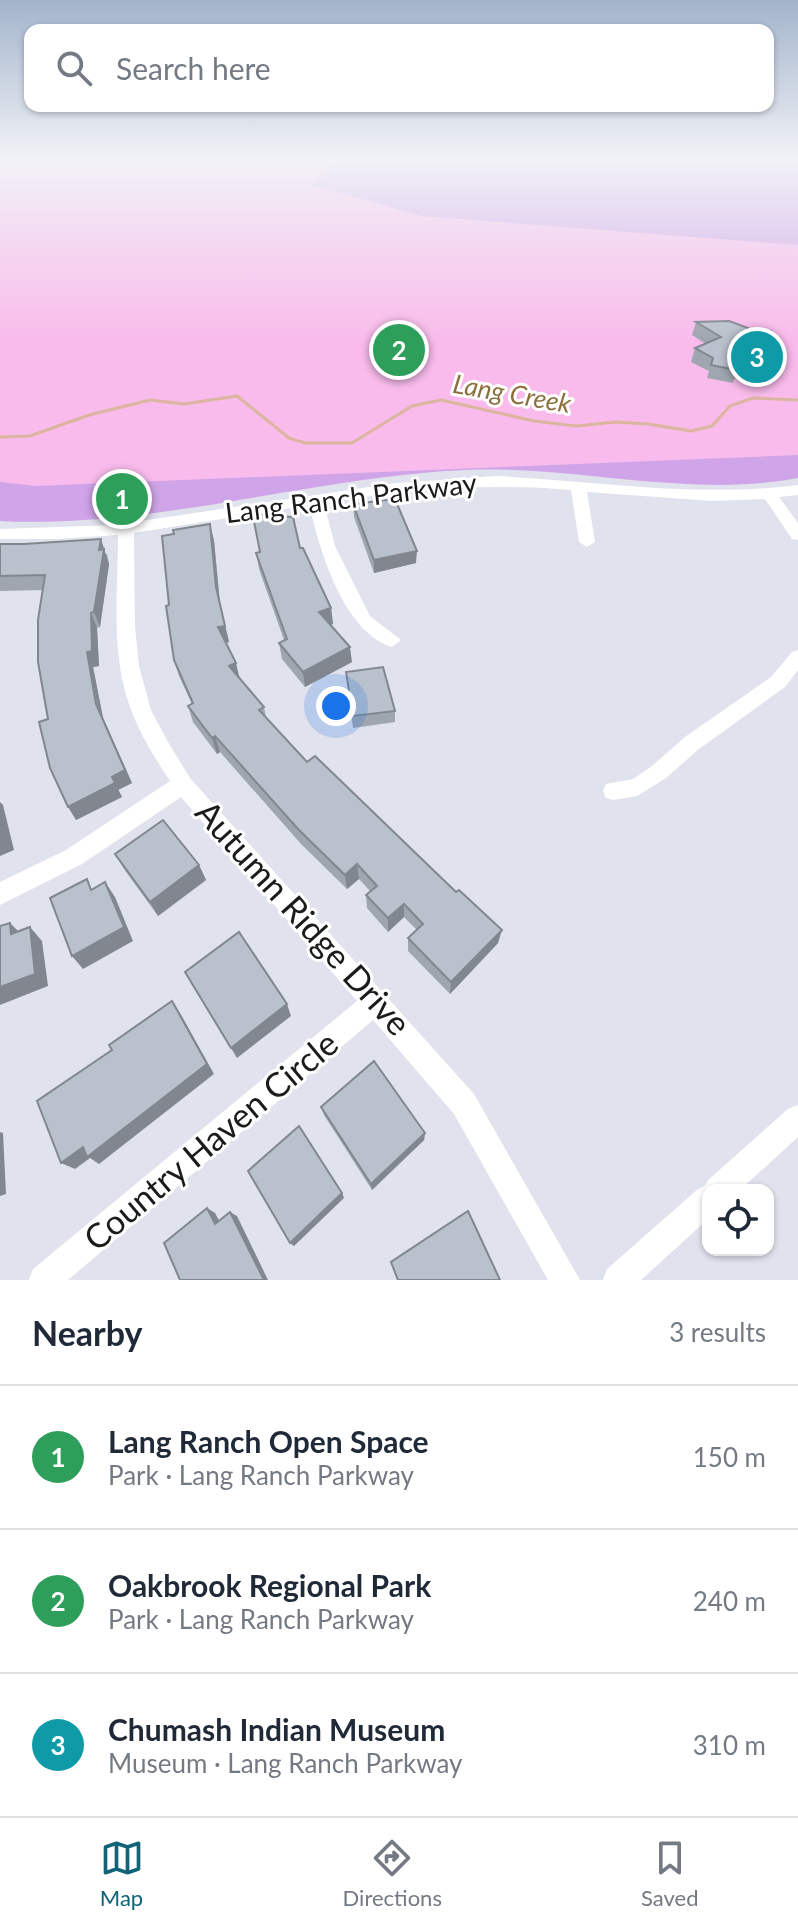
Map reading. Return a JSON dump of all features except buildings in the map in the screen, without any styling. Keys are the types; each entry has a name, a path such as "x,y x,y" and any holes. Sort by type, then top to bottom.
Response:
{"street":[{"name":"Lang Ranch Parkway","path":"0,534 126,528 315,499 454,482 578,484 690,498 770,495 798,490"},
{"path":"578,484 587,542"},
{"path":"770,495 798,535"},
{"path":"315,499 327,546 363,620 392,640"},
{"name":"Autumn Ridge Drive","path":"126,528 133,684 150,729 183,784 464,1104 565,1280"},
{"path":"613,791 637,787 659,772 692,743 778,682 798,657"},
{"path":"0,894 74,857 183,784"},
{"name":"Country Haven Circle","path":"44,1280 376,1001"},
{"path":"725,1184 798,1119"},
{"path":"618,1280 702,1204"}],"shaded area":[{"path":"0,221 798,221 798,478 715,485 549,472 465,470 349,482 117,517 0,521"},
{"path":"0,221 483,221 798,245 798,455 36,486 0,482"}],"waterway":[{"name":"Lang Creek","path":"0,437 30,436 89,415 150,400 184,404 237,396 289,438 305,443 352,443 412,406 441,400 534,421 576,426 616,422 648,424 691,431 712,426 730,406 753,398 798,400"}],"place":[{"name":"Oakbrook Regional Park","path":"399,350"},
{"name":"Chumash Indian Museum","path":"757,357"},
{"name":"Lang Ranch Open Space","path":"122,499"}]}
